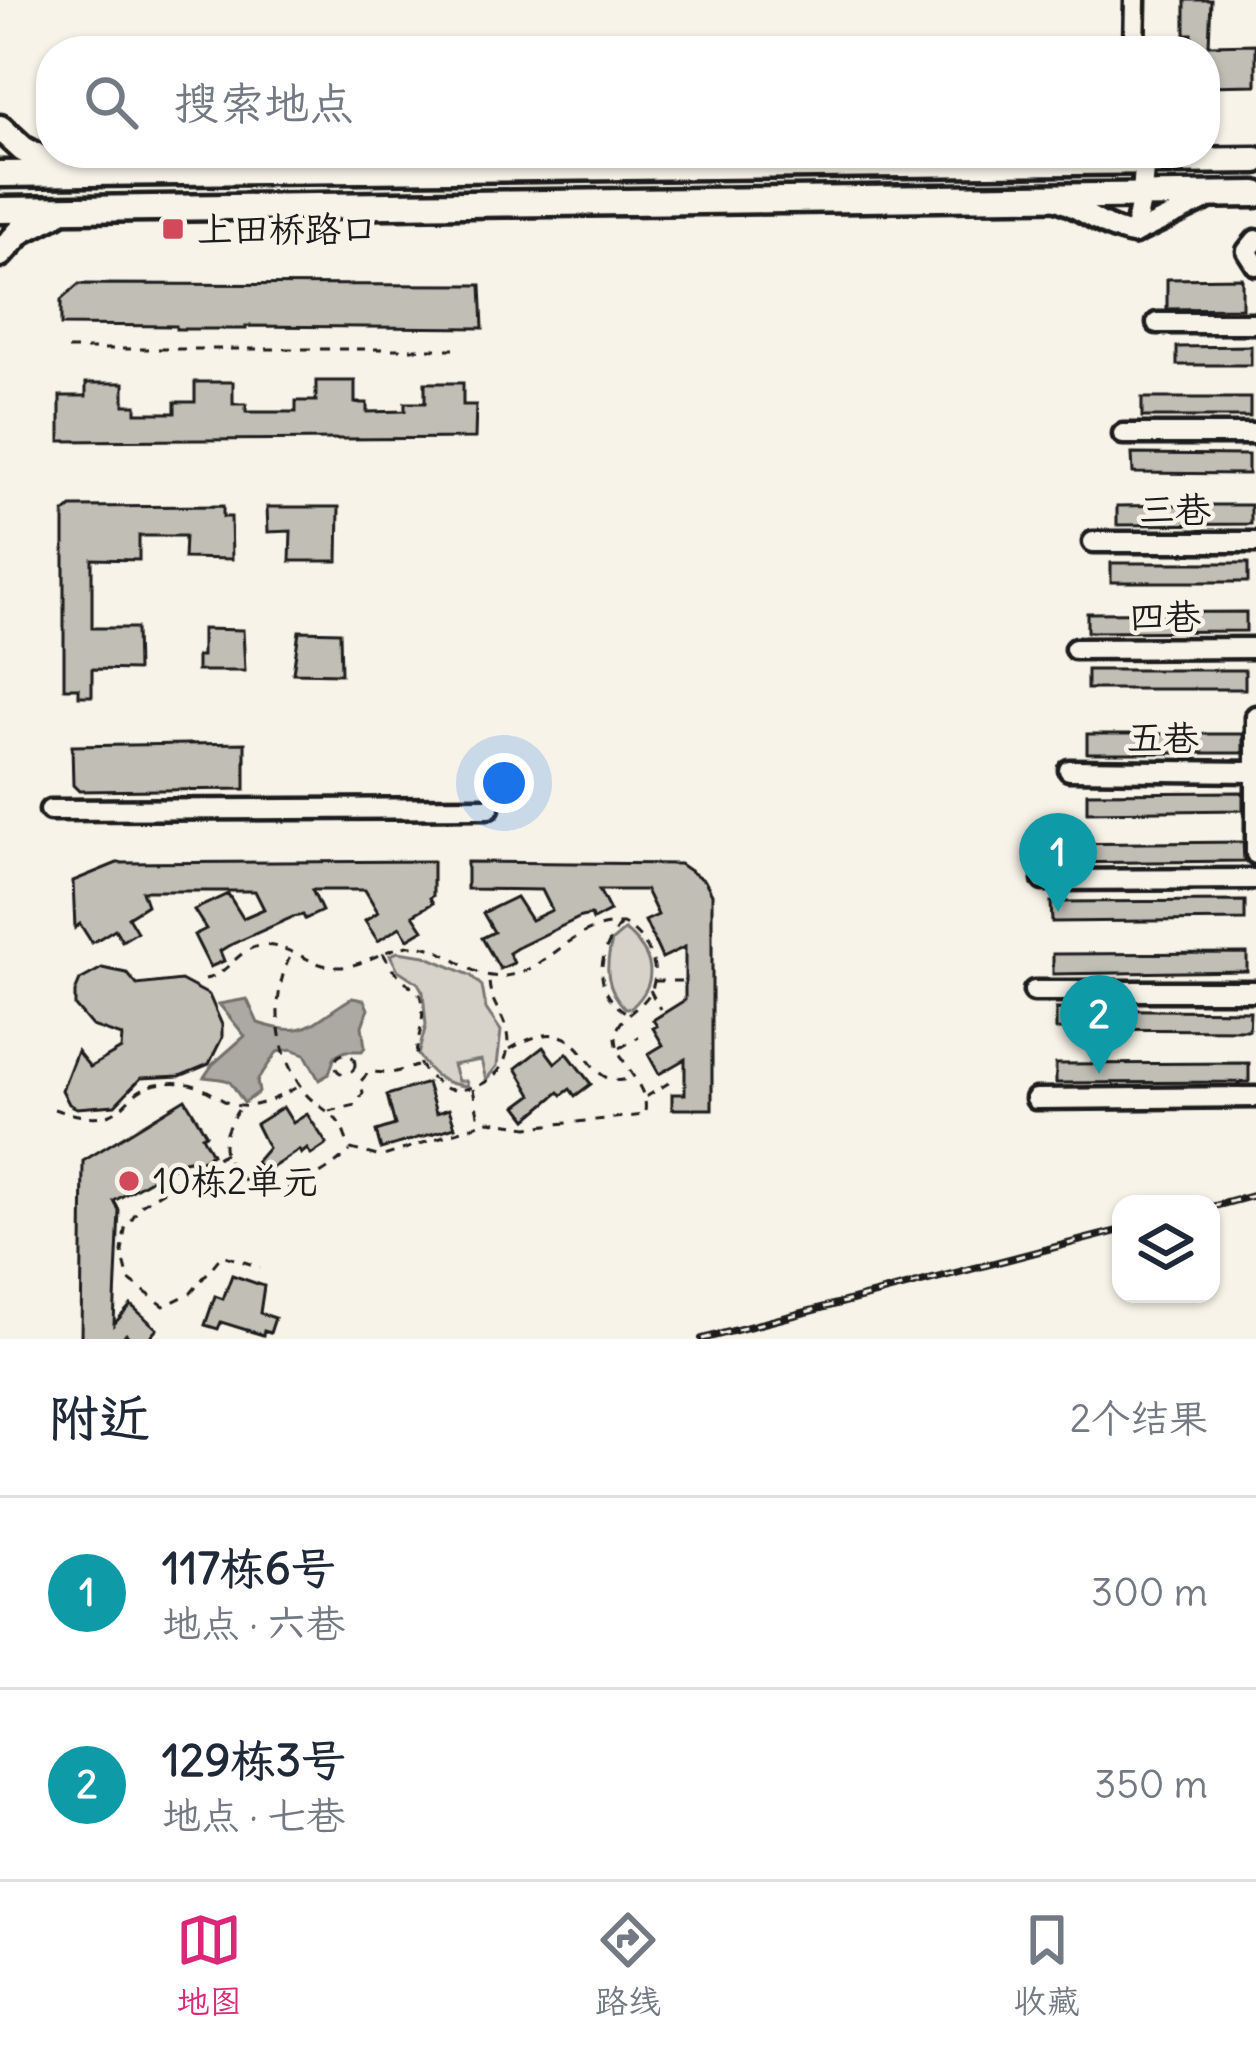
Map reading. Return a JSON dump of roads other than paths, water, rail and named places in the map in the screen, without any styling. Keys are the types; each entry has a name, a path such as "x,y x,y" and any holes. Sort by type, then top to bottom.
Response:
{"main road":[{"path":"0,128 36,155"},
{"path":"1248,160 1235,165 1228,178 1233,188 1255,194"},
{"path":"66,168 77,173"},
{"path":"0,174 509,168"},
{"path":"1022,196 1040,189 1043,180 1036,168"},
{"path":"77,173 68,189 77,208"},
{"path":"0,210 1255,194"},
{"path":"0,254 22,231 77,208"}],"street":[{"path":"1134,36 1135,0"},
{"path":"1145,0 1145,36"},
{"path":"1128,233 1137,168"},
{"path":"1022,196 1057,200 1128,233 1224,194"},
{"path":"1256,240 1247,251 1256,265"},
{"path":"1156,323 1256,323"},
{"path":"1123,434 1256,434"},
{"name":"三巷","path":"1093,542 1256,542"},
{"name":"四巷","path":"1075,649 1256,648"},
{"path":"1256,716 1256,854"},
{"name":"五巷","path":"1069,770 1256,772"},
{"path":"50,810 489,808"},
{"path":"1043,880 1256,879"},
{"path":"1034,991 1256,991"},
{"path":"1036,1100 1256,1097"}],"railway":[{"path":"1220,1205 1256,1195"},
{"path":"702,1339 1112,1232"}],"place":[{"name":"上田桥路口","path":"173,229"},
{"name":"117栋6号","path":"1058,912"},
{"name":"129栋3号","path":"1099,1074"},
{"name":"10栋2单元","path":"129,1181"}]}
